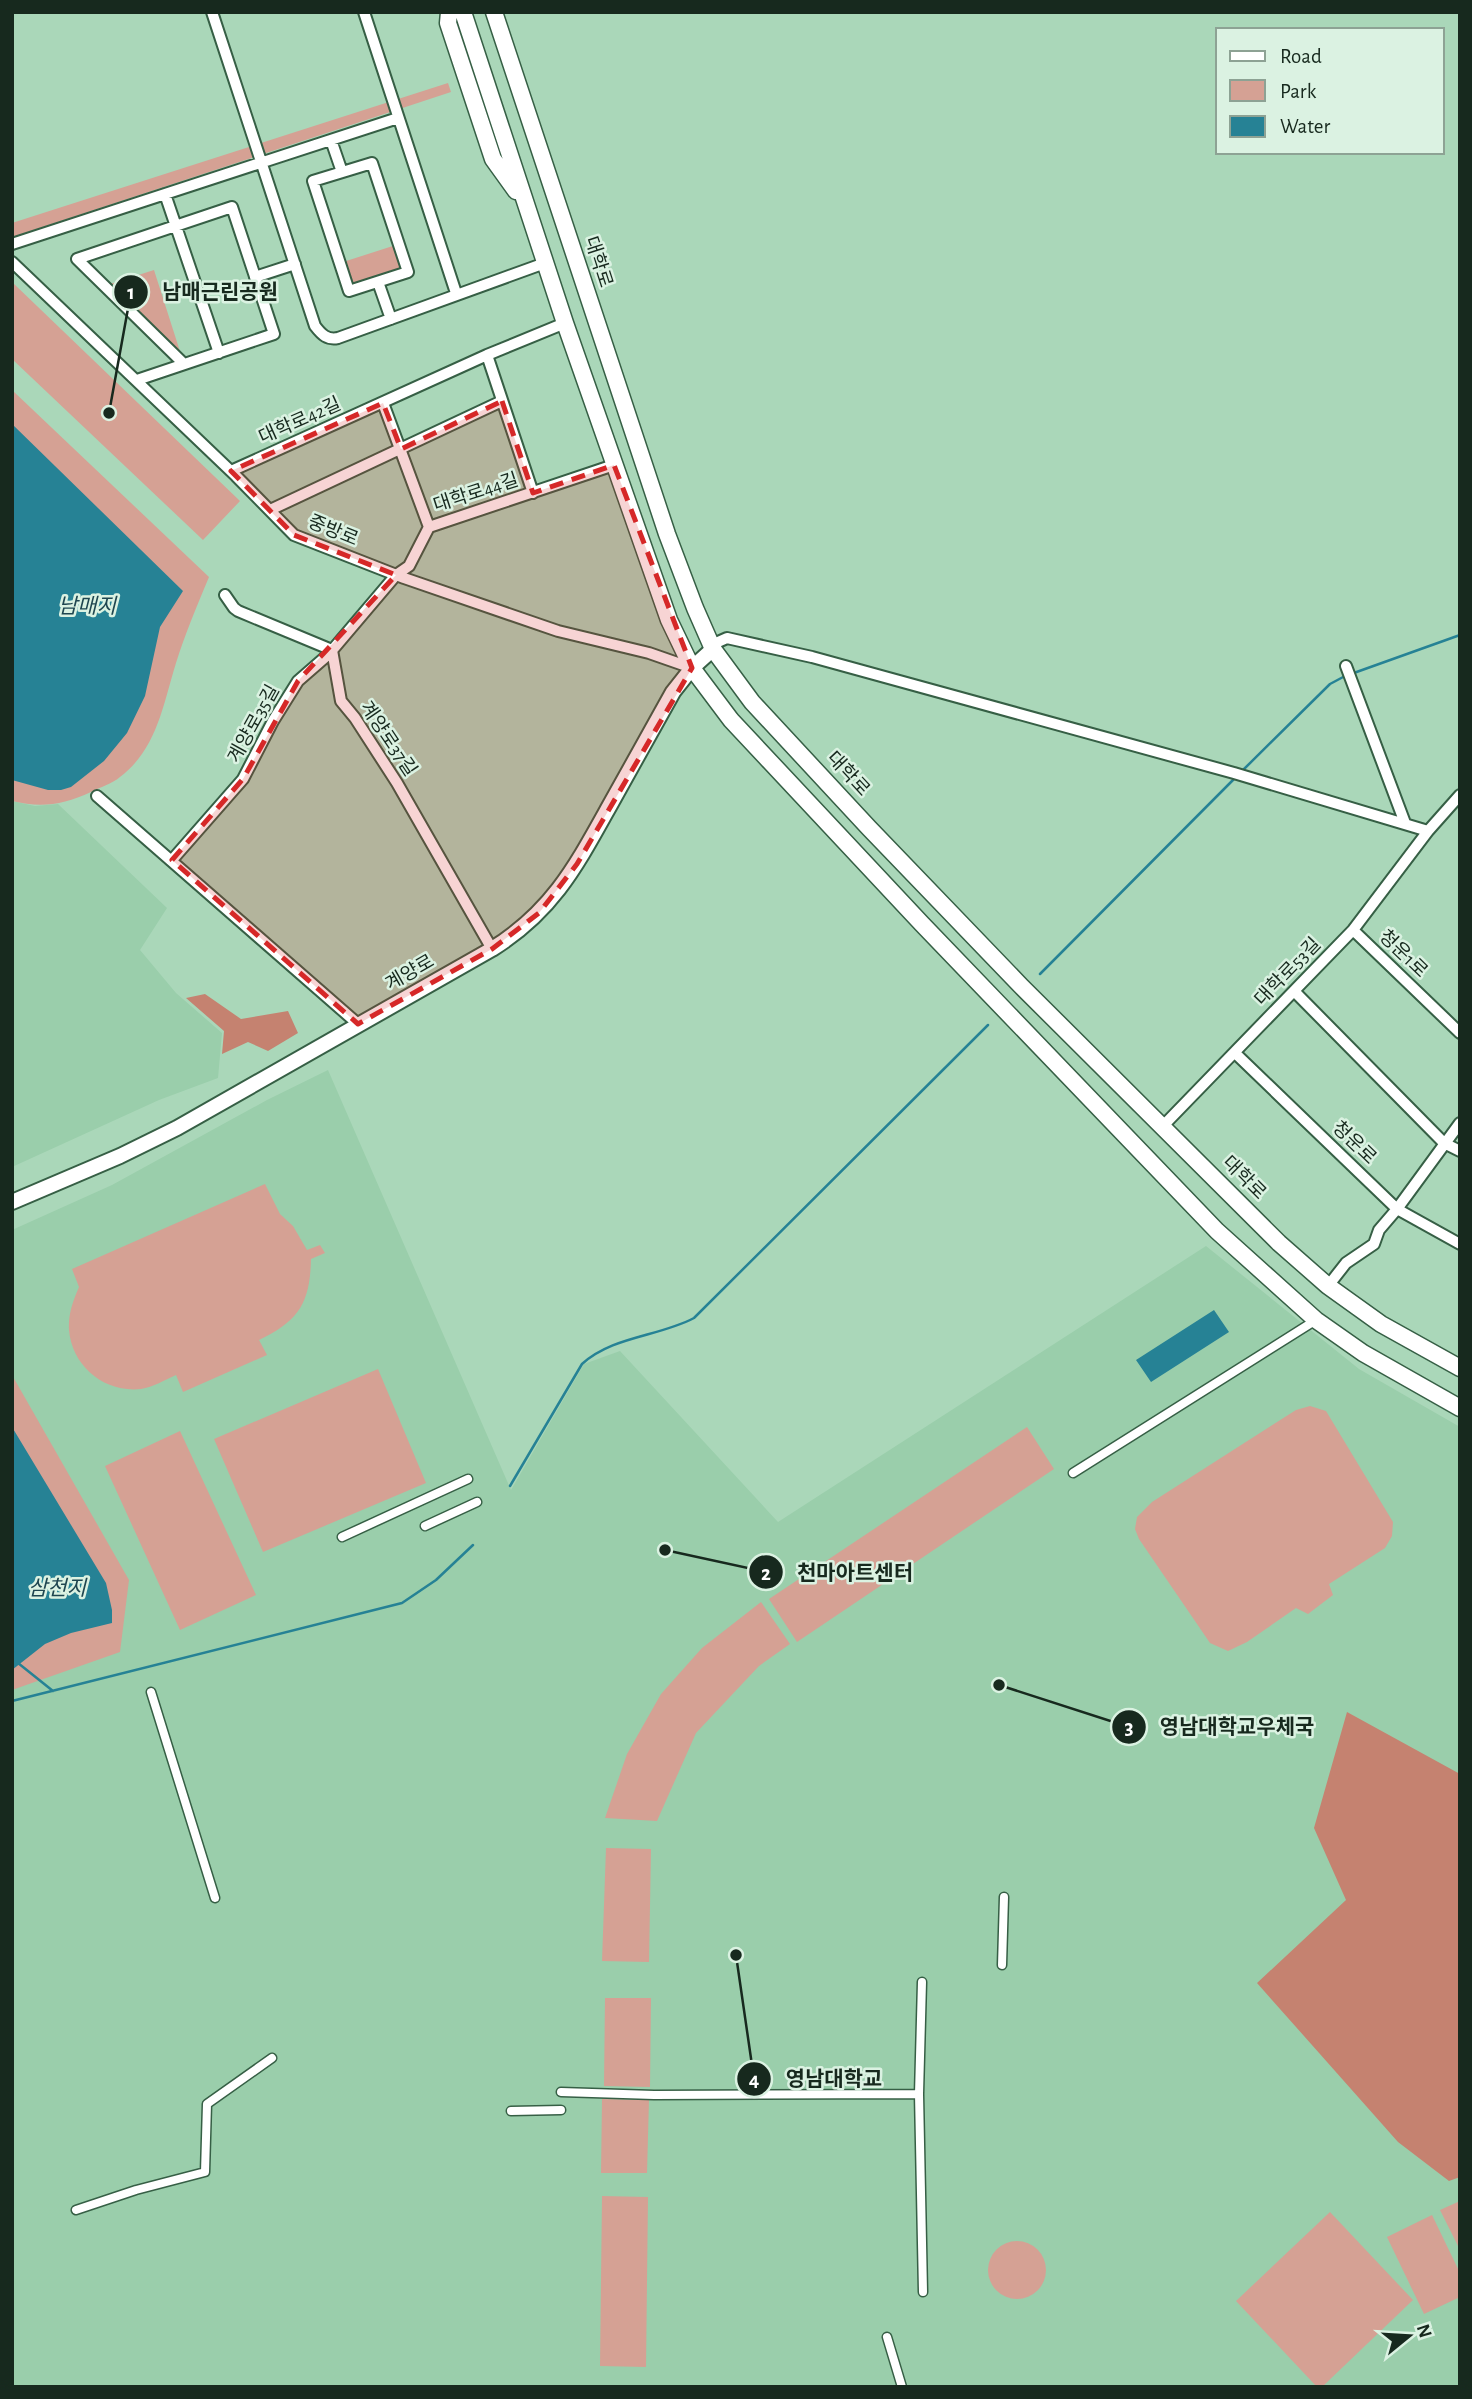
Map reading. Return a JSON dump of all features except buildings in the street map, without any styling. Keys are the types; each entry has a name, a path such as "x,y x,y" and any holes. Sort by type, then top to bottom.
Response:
{"main road":[{"path":"449,12 449,23 493,159 527,206"},
{"path":"463,12 614,465 668,616 692,668 732,720 922,924 1217,1231 1316,1320 1363,1353 1460,1408"},
{"name":"대학로","path":"494,12 663,522 713,649 752,702 860,818 1021,986 1279,1243 1328,1286 1381,1324 1460,1368"}],"street":[{"path":"212,12 316,326 324,336 338,338 545,262"},
{"path":"364,12 456,293"},
{"path":"12,244 398,118"},
{"path":"331,140 342,172"},
{"path":"372,163 408,272 378,282 349,291 313,181 372,163"},
{"path":"165,194 219,353"},
{"path":"137,380 274,334 232,208 77,259 184,364"},
{"name":"중방로","path":"12,262 137,380 294,535 396,575 558,631 649,653 692,668"},
{"path":"256,277 295,264"},
{"path":"378,282 390,319"},
{"name":"대학로42길","path":"231,471 487,355 565,323"},
{"path":"270,510 502,401 487,355"},
{"name":"대학로44길","path":"502,401 533,493"},
{"path":"383,403 401,449"},
{"name":"대학로44길","path":"396,575 410,566 429,527 401,449"},
{"name":"대학로44길","path":"429,527 614,465"},
{"name":"계양로35길","path":"172,860 243,779 273,720 298,681 332,650 396,575"},
{"path":"225,595 238,611 332,650"},
{"path":"713,649 727,638 812,657 1234,773 1429,831"},
{"name":"계양로","path":"12,1202 120,1156 177,1128 492,949 538,913 564,885 673,692 692,668 713,649"},
{"name":"계양로37길","path":"332,650 341,701 397,783 492,949"},
{"path":"1346,666 1405,823"},
{"name":"대학로53길","path":"1162,1127 1353,930 1460,795"},
{"path":"97,796 358,1024"},
{"name":"청운1로","path":"1353,930 1460,1033"},
{"path":"1294,991 1444,1143 1460,1151"},
{"name":"청운로","path":"1235,1052 1397,1209 1460,1244"},
{"path":"1328,1286 1346,1263 1374,1244 1379,1230 1460,1123"},
{"path":"1073,1473 1316,1320"},
{"path":"342,1537 468,1479"},
{"path":"425,1527 477,1502"},
{"path":"150,1692 215,1898"},
{"path":"1002,1965 1004,1897"},
{"path":"922,1982 919,2094 923,2292"},
{"path":"76,2210 136,2190 205,2172 207,2105 272,2058"},
{"path":"561,2092 653,2095 919,2094"},
{"path":"510,2111 561,2110"},
{"path":"887,2337 902,2387"}],"highlighted area":[{"path":"502,401 533,493 614,465 692,668 577,864 539,913 492,949 358,1024 172,860 243,779 298,681 396,575 294,535 231,471 383,403 401,449"}],"shaded area":[{"path":"12,801 35,806 58,804 167,908 140,950 176,993 222,1033 218,1078 159,1100 12,1167"},
{"path":"205,994 241,1019 288,1011 298,1033 268,1051 248,1042 222,1054 224,1031 186,998"},
{"path":"328,1070 511,1490 584,1364 620,1351 778,1522 1206,1246 1359,1369 1460,1427 1460,2387 12,2387 12,1230 112,1185 267,1100"},
{"path":"1347,1712 1460,1774 1460,2177 1449,2181 1398,2142 1257,1983 1346,1900 1314,1828"}],"green space":[{"path":"448,83 451,92 12,237 12,223"},
{"path":"399,244 408,272 349,291 340,263"},
{"path":"154,270 184,364 104,286"},
{"path":"12,282 240,501 203,540 12,359"},
{"name":"남매지","path":"12,390 209,577 183,641 157,725 143,753 113,782 81,796 52,804 12,801"},
{"path":"265,1184 280,1214 293,1226 307,1250 320,1245 325,1253 311,1259 308,1288 300,1309 284,1326 259,1340 267,1355 183,1392 176,1375 145,1388 127,1389 103,1382 83,1366 71,1343 69,1330 69,1318 79,1287 72,1269"},
{"path":"378,1369 426,1483 263,1552 214,1439"},
{"path":"12,1375 129,1580 120,1652 12,1690"},
{"path":"1310,1406 1326,1411 1393,1522 1392,1536 1385,1548 1329,1584 1333,1595 1308,1614 1296,1608 1247,1642 1228,1651 1210,1643 1139,1539 1135,1529 1137,1517 1152,1502 1296,1410"},
{"path":"1027,1427 1054,1469 797,1642 769,1599"},
{"path":"180,1431 256,1595 180,1630 105,1466"},
{"path":"761,1602 790,1644 759,1666 696,1733 657,1821 605,1818 627,1754 661,1694 702,1648"},
{"path":"606,1848 651,1849 649,1962 602,1961"},
{"path":"605,1998 651,1998 650,2087 604,2086"},
{"path":"602,2099 649,2100 647,2173 601,2173"},
{"path":"602,2196 648,2197 646,2367 600,2366"},
{"path":"1460,2201 1460,2250 1440,2210"},
{"path":"1330,2212 1413,2300 1322,2387 1317,2387 1236,2301"},
{"path":"1432,2215 1460,2273 1460,2297 1424,2314 1387,2237"},
{"path":"1011,2241 1023,2241 1038,2249 1046,2264 1046,2276 1038,2291 1023,2299 1011,2299 996,2291 988,2276 988,2264 996,2249"}],"water":[{"name":"남매지","path":"12,424 183,591 160,627 145,696 127,733 104,761 71,787 61,790 48,790 12,780"},
{"path":"1214,1310 1229,1332 1151,1382 1136,1360"},
{"name":"삼천지","path":"12,1427 106,1583 112,1623 71,1633 45,1644 12,1670"}],"waterway":[{"path":"1351,674 1460,635"},
{"path":"1242,771 1330,684 1345,676"},
{"path":"1040,974 1235,778"},
{"path":"510,1486 582,1364 594,1355 622,1342 694,1318 988,1025"},
{"path":"12,1701 402,1603 436,1580 473,1545"},
{"path":"18,1663 53,1691"}],"place":[{"name":"남매근린공원","path":"109,413"},
{"name":"천마아트센터","path":"665,1550"},
{"name":"영남대학교우체국","path":"999,1685"},
{"name":"영남대학교","path":"736,1955"}]}
